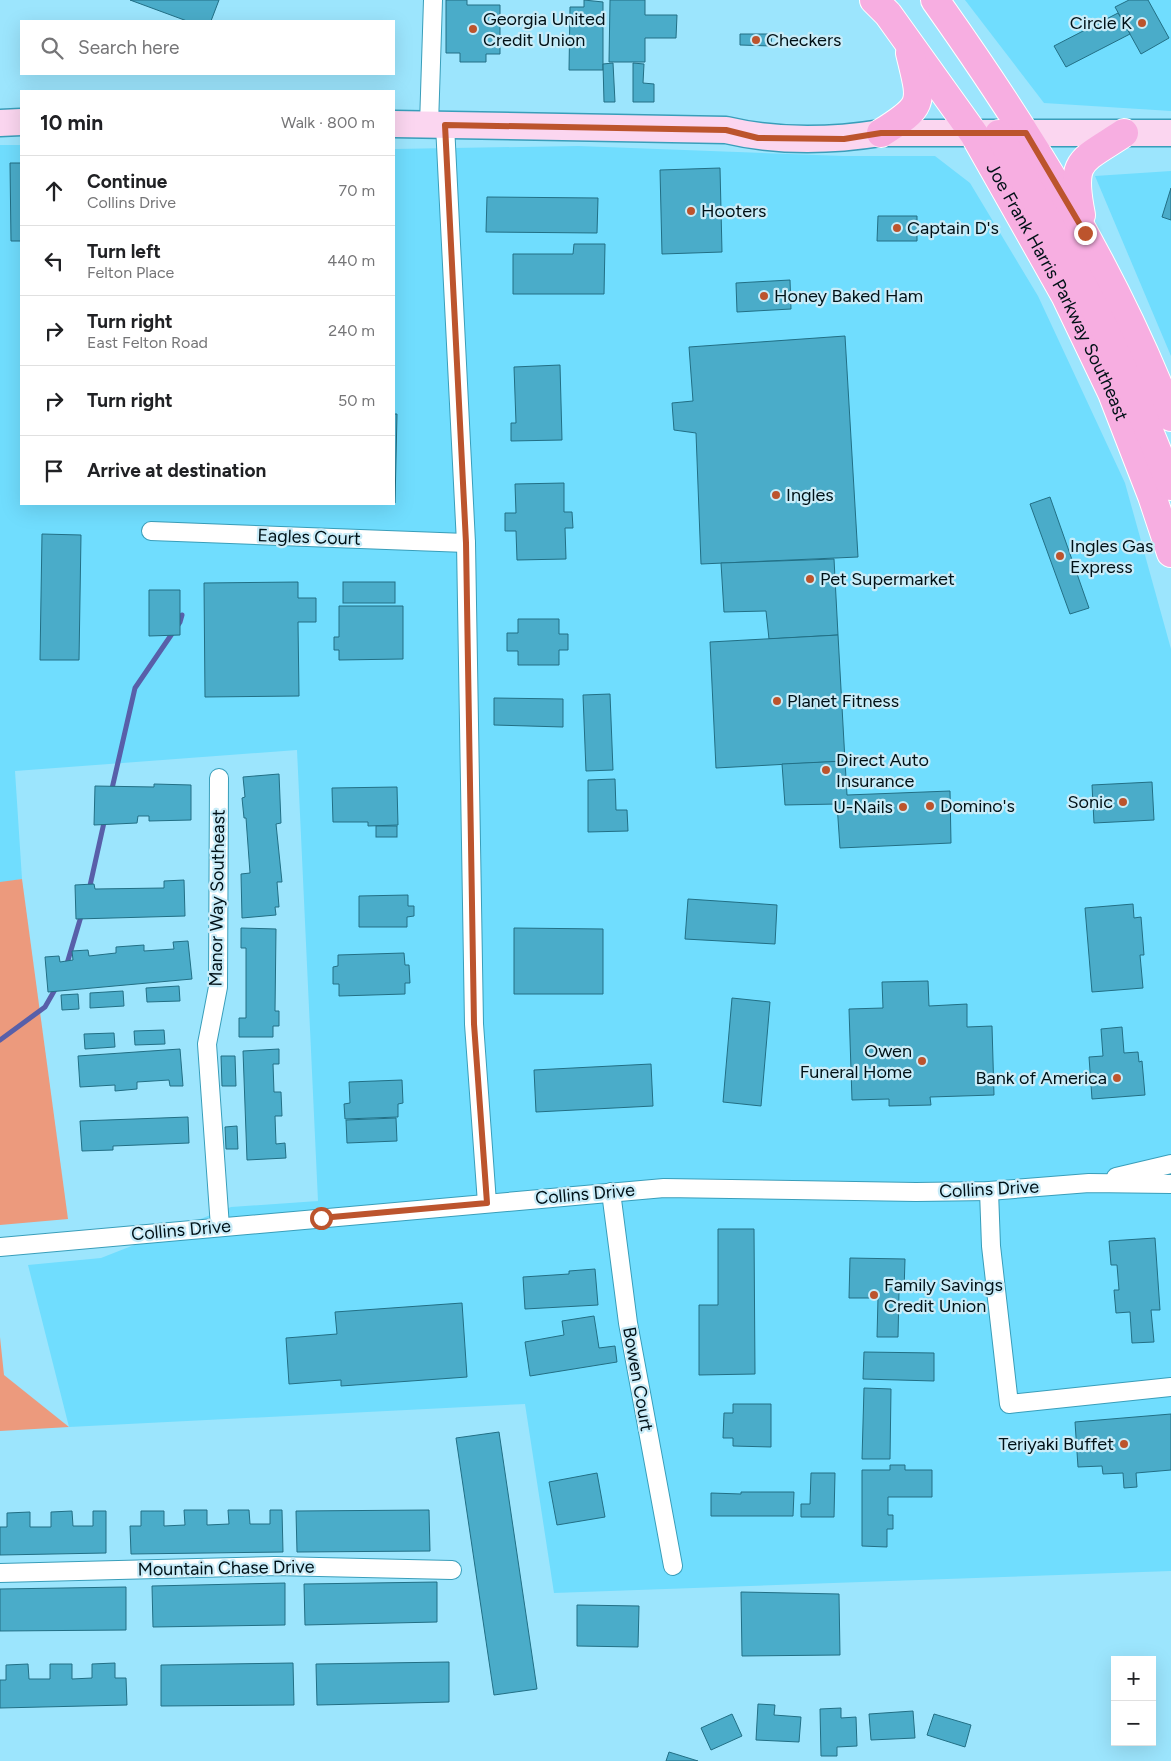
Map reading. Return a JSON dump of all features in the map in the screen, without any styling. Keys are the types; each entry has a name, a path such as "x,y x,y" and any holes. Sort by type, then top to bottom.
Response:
{"main road":[{"name":"Joe Frank Harris Parkway Southeast","path":"874,0 987,134 1091,346 1132,442 1171,553"},
{"path":"935,0 1026,133 1085,233 1132,328 1171,418"},
{"path":"881,133 908,116 918,102 918,88 908,42"},
{"path":"1085,233 1076,189 1077,171 1088,157 1124,133"},
{"path":"987,134 1049,222 1094,307 1128,379 1171,486"}],"street":[{"path":"433,0 437,125 466,543 474,1024 487,1203"},
{"path":"395,124 726,130 756,120 832,121 881,133 1171,133"},
{"path":"0,123 20,122"},
{"name":"Eagles Court","path":"151,530 466,543"},
{"name":"Manor Way Southeast","path":"219,778 218,987 207,1044 220,1227"},
{"path":"1089,1183 1171,1164"},
{"name":"Collins Drive","path":"0,1247 664,1188 989,1191 1089,1183 1171,1184"},
{"path":"989,1191 991,1246 1009,1404 1171,1388"},
{"name":"Bowen Court","path":"611,1192 628,1323 673,1566"},
{"name":"Mountain Chase Drive","path":"0,1573 275,1566 452,1570"}],"shaded area":[{"path":"965,0 1171,0 1171,111 1044,103"},
{"path":"0,145 20,145 20,505 395,505 395,149 578,146 843,156 935,156 970,183 1038,296 1125,483 1171,649 1171,1571 554,1593 525,1404 69,1427 28,1265 101,1258 231,1207 318,1201 297,750 15,771 22,879 0,883"},
{"path":"1171,171 1171,356 1095,176"},
{"path":"22,879 68,1219 0,1225 0,882"},
{"path":"0,1337 4,1375 69,1427 0,1431"}],"building":[{"path":"130,0 219,0 211,20 184,20"},
{"name":"Georgia United Credit Union","path":"446,0 467,0 467,5 500,5 500,54 486,54 486,62 460,62 460,53 446,53"},
{"path":"584,0 603,2 603,70 569,70 570,7 584,7"},
{"path":"610,0 645,0 645,15 677,15 676,38 645,38 645,62 609,62"},
{"name":"Circle K","path":"1129,0 1148,0 1169,38 1141,54 1115,7"},
{"name":"Circle K","path":"1118,13 1130,34 1066,67 1054,46"},
{"name":"Checkers","path":"740,34 772,34 771,46 740,45"},
{"path":"613,63 615,102 604,102 603,64"},
{"path":"633,63 644,64 643,83 654,84 654,102 633,102"},
{"path":"10,163 20,163 20,241 11,241"},
{"name":"Hooters","path":"720,168 722,252 662,254 660,170"},
{"path":"1171,188 1171,220 1162,217"},
{"path":"487,197 598,198 597,233 486,232"},
{"name":"Captain D's","path":"878,216 917,216 917,241 877,241"},
{"path":"574,244 605,244 604,294 513,294 513,254 573,254"},
{"name":"Honey Baked Ham","path":"790,280 791,309 737,312 736,283"},
{"name":"Ingles","path":"845,336 858,557 701,564 696,433 674,430 672,403 693,401 689,347"},
{"path":"560,365 562,440 511,441 511,423 516,423 514,367"},
{"path":"395,414 397,414 395,503"},
{"path":"564,483 564,512 572,512 573,528 565,528 566,559 517,560 516,531 505,531 505,513 516,513 515,484"},
{"name":"Ingles Gas Express","path":"1050,497 1089,608 1070,614 1030,504"},
{"path":"42,534 81,535 79,660 40,660"},
{"path":"834,559 838,635 769,639 766,611 724,612 721,563"},
{"path":"298,582 298,598 316,598 316,622 298,622 299,696 205,697 204,583"},
{"path":"343,582 395,582 395,603 343,603"},
{"path":"149,590 180,590 180,635 149,636"},
{"path":"339,606 403,606 403,659 339,660 339,650 334,650 334,637 339,637"},
{"path":"518,619 559,619 559,634 568,634 568,650 559,650 559,665 518,665 518,651 507,651 507,633 518,633"},
{"name":"Planet Fitness","path":"838,635 845,761 716,768 710,642"},
{"path":"610,694 613,770 586,771 583,695"},
{"path":"494,698 563,699 563,727 494,725"},
{"path":"845,761 847,795 950,791 951,843 840,848 837,804 785,805 782,764"},
{"path":"279,774 281,823 276,824 282,882 277,882 279,907 275,907 276,915 242,918 241,874 250,873 246,818 244,818 242,798 245,797 243,777"},
{"path":"615,779 616,810 627,810 628,831 588,832 588,780"},
{"name":"Sonic","path":"1152,782 1154,820 1094,823 1092,785"},
{"path":"154,784 191,785 191,820 149,821 149,816 138,816 137,823 94,825 95,786 154,787"},
{"path":"397,787 398,825 368,826 368,822 333,822 332,788"},
{"path":"376,826 397,826 397,837 376,837"},
{"path":"184,880 185,916 76,919 75,885 94,884 95,889 164,888 164,881"},
{"path":"408,895 408,906 414,906 414,916 407,917 407,927 359,927 359,896"},
{"path":"688,899 777,905 775,944 685,939"},
{"path":"1133,904 1134,918 1141,917 1144,955 1140,955 1143,988 1092,992 1085,908"},
{"path":"241,928 276,929 275,1011 279,1011 279,1026 273,1026 273,1037 239,1037 239,1018 246,1018 246,948 241,948"},
{"path":"514,928 603,929 603,994 514,994"},
{"path":"188,941 192,979 48,992 45,957 59,956 60,962 73,960 72,951 88,950 89,956 116,953 116,947 144,945 144,951 174,949 173,942"},
{"path":"404,953 405,965 409,965 410,983 405,983 405,994 339,996 339,984 333,984 333,967 338,966 338,955"},
{"name":"Owen Funeral Home","path":"928,981 929,1006 967,1004 967,1027 992,1026 994,1095 930,1097 931,1105 889,1106 889,1099 852,1100 849,1009 883,1008 882,982"},
{"path":"179,986 180,1001 147,1002 146,988"},
{"path":"123,991 124,1006 90,1008 90,993"},
{"path":"78,994 79,1009 62,1010 61,995"},
{"path":"732,998 770,1002 761,1106 723,1102"},
{"name":"Bank of America","path":"1122,1027 1124,1053 1138,1052 1139,1062 1142,1061 1145,1095 1092,1099 1089,1057 1103,1056 1101,1029"},
{"path":"164,1030 165,1044 135,1045 134,1031"},
{"path":"114,1033 115,1047 85,1049 84,1034"},
{"path":"180,1049 183,1086 170,1086 169,1080 137,1082 137,1089 115,1091 115,1085 80,1087 78,1056"},
{"path":"279,1049 279,1064 273,1064 274,1092 281,1092 282,1116 275,1116 276,1144 285,1143 286,1158 247,1160 243,1051"},
{"path":"221,1056 235,1056 236,1086 222,1086"},
{"path":"651,1064 653,1106 536,1112 534,1070"},
{"path":"402,1080 403,1103 398,1104 398,1117 345,1119 344,1104 350,1103 349,1082"},
{"path":"188,1117 189,1143 113,1146 113,1150 82,1151 80,1121"},
{"path":"396,1118 397,1141 347,1143 346,1120"},
{"path":"237,1126 238,1149 226,1149 225,1127"},
{"path":"718,1229 754,1229 755,1374 699,1375 699,1305 718,1305"},
{"path":"1155,1238 1160,1310 1151,1310 1154,1342 1132,1343 1130,1312 1116,1313 1114,1290 1119,1290 1117,1265 1111,1265 1109,1241"},
{"name":"Family Savings Credit Union","path":"850,1258 905,1259 904,1292 899,1292 898,1337 877,1337 878,1298 849,1298"},
{"path":"595,1269 598,1305 525,1309 523,1277 569,1274 569,1271"},
{"path":"462,1303 467,1377 341,1386 341,1380 289,1384 286,1338 337,1334 335,1312"},
{"path":"594,1316 599,1348 615,1346 617,1362 530,1376 525,1342 564,1335 562,1321"},
{"path":"864,1352 934,1353 934,1381 863,1379"},
{"path":"864,1388 891,1389 890,1459 862,1459"},
{"path":"733,1404 771,1404 771,1447 733,1446 733,1438 723,1438 724,1413 733,1413"},
{"name":"Teriyaki Buffet","path":"1171,1414 1171,1470 1136,1473 1137,1487 1124,1488 1123,1473 1103,1474 1102,1466 1078,1467 1075,1422"},
{"path":"499,1432 537,1689 494,1695 456,1438"},
{"path":"890,1465 905,1465 905,1470 932,1470 932,1497 888,1497 888,1515 893,1515 893,1529 887,1529 887,1547 862,1546 862,1470 890,1470"},
{"path":"597,1473 605,1517 557,1525 549,1482"},
{"path":"811,1473 835,1473 834,1517 801,1517 801,1504 810,1504"},
{"path":"741,1492 794,1492 793,1516 711,1516 711,1493 741,1494"},
{"path":"184,1510 207,1510 207,1525 229,1524 228,1510 249,1510 250,1524 270,1524 270,1510 282,1510 283,1552 131,1554 130,1526 141,1526 141,1511 164,1511 164,1526 185,1525"},
{"path":"429,1510 430,1551 297,1552 296,1511"},
{"path":"72,1511 73,1526 93,1526 93,1511 106,1511 106,1553 0,1555 0,1527 7,1527 7,1513 30,1512 30,1527 51,1527 51,1512"},
{"path":"437,1582 437,1622 305,1625 304,1584"},
{"path":"285,1583 285,1625 153,1627 152,1586"},
{"path":"126,1587 126,1630 0,1631 0,1589"},
{"path":"741,1592 839,1594 840,1655 742,1656"},
{"path":"577,1605 639,1606 638,1647 577,1646"},
{"path":"449,1662 449,1702 317,1705 316,1664"},
{"path":"115,1663 115,1678 126,1678 127,1705 0,1708 0,1680 6,1680 6,1665 28,1664 29,1679 50,1679 50,1664 72,1664 72,1679 92,1678 92,1664"},
{"path":"293,1663 294,1705 161,1706 161,1665"},
{"path":"758,1704 775,1705 774,1715 801,1717 799,1742 756,1740"},
{"path":"841,1708 841,1718 856,1717 857,1746 837,1747 837,1756 821,1756 820,1709"},
{"path":"913,1711 915,1738 871,1740 869,1714"},
{"path":"732,1714 742,1736 711,1750 701,1728"},
{"path":"934,1714 971,1725 965,1747 927,1735"},
{"path":"669,1752 698,1761 666,1761"}],"waterway":[{"path":"111,793 135,688 180,622 182,615"},
{"path":"89,890 105,818"},
{"path":"66,967 82,913"},
{"path":"0,1040 45,1007 57,986"}],"place":[{"name":"Circle K","path":"1142,23"},
{"name":"Georgia United Credit Union","path":"473,29"},
{"name":"Checkers","path":"756,40"},
{"name":"Hooters","path":"691,211"},
{"name":"Captain D's","path":"897,228"},
{"name":"Honey Baked Ham","path":"764,296"},
{"name":"Ingles","path":"776,495"},
{"name":"Ingles Gas Express","path":"1060,556"},
{"name":"Pet Supermarket","path":"810,579"},
{"name":"Planet Fitness","path":"777,701"},
{"name":"Direct Auto Insurance","path":"826,770"},
{"name":"Sonic","path":"1123,802"},
{"name":"Domino's","path":"930,806"},
{"name":"U-Nails","path":"903,807"},
{"name":"Owen Funeral Home","path":"922,1061"},
{"name":"Bank of America","path":"1117,1078"},
{"name":"Family Savings Credit Union","path":"874,1295"},
{"name":"Teriyaki Buffet","path":"1124,1444"}],"route":[{"path":"321,1218 487,1203 474,1024 466,543 445,125 726,130 758,138 844,139 881,133 1026,133 1085,233"}]}
